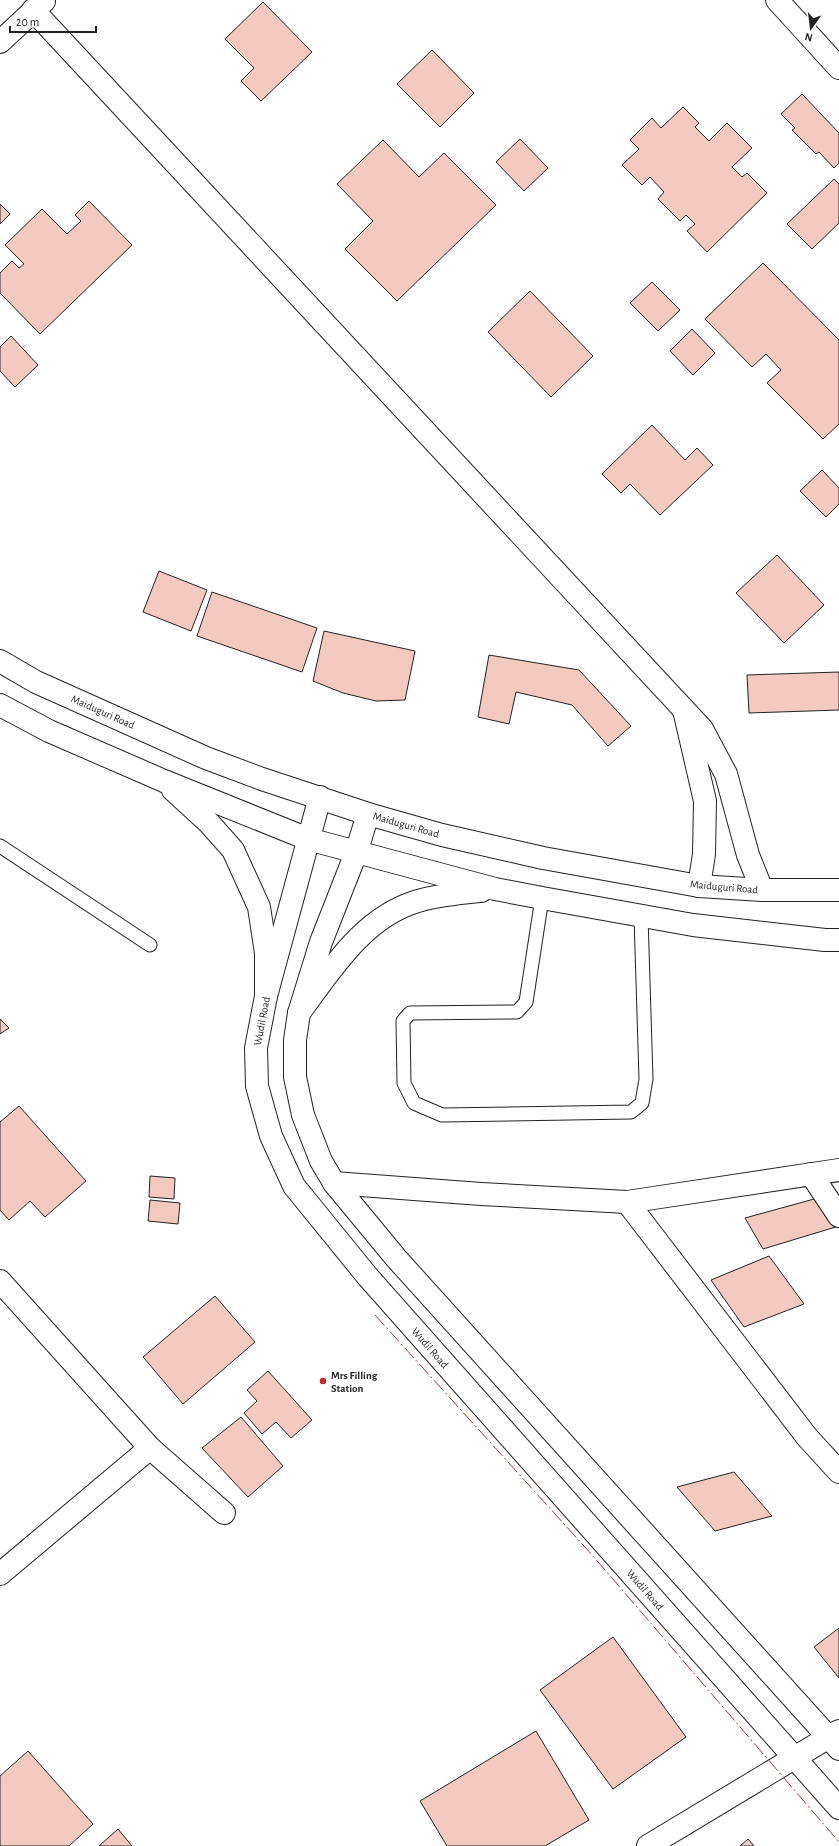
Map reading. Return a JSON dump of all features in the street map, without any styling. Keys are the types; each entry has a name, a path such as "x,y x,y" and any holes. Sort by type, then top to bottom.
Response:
{"main road":[{"path":"777,0 839,68"},
{"path":"0,42 39,5 702,729 726,774 748,855 762,890"},
{"name":"Maiduguri Road","path":"0,661 36,682 206,758 262,779 368,814 442,835 536,856 699,886 762,890 839,890"},
{"path":"0,705 49,731 164,781 308,839 356,853 495,889 641,916 693,925 825,940 839,940"},
{"path":"684,709 704,801 704,854 699,886"},
{"path":"164,781 208,823 233,850 259,906 266,952 266,996"},
{"name":"Wudil Road","path":"320,797 266,996 256,1048 257,1086 271,1136 294,1186 368,1277 839,1808"},
{"path":"368,814 356,853 321,942 300,1013 295,1040 294,1077 306,1122 321,1161 334,1183 396,1258 835,1739 794,1759 648,1846"},
{"path":"300,1013 335,964 354,942 383,916 417,901 450,894 495,889"},
{"path":"334,1183 481,1194 627,1202 839,1170"},
{"path":"811,1174 839,1216"},
{"path":"627,1202 807,1437 839,1472"},
{"path":"368,1277 396,1258"},
{"path":"0,1281 150,1448 224,1513"},
{"path":"0,1574 150,1448"}],"lane":[{"path":"0,846 150,945"},
{"path":"542,898 526,1002 517,1012 410,1013 403,1021 404,1083 414,1103 442,1115 631,1112 642,1103 646,1079 641,916"}],"building":[{"path":"263,2 312,52 261,101 241,81 254,68 225,39"},
{"path":"432,50 474,93 440,127 397,84"},
{"path":"802,94 839,133 839,163 834,168 819,152 816,154 792,130 795,128 781,114"},
{"path":"683,107 699,123 695,127 709,141 727,123 752,148 732,167 742,177 747,173 767,193 707,252 687,231 695,224 686,215 680,221 658,199 664,192 650,177 642,185 622,165 639,149 630,140 652,118 661,128"},
{"path":"520,139 548,168 524,191 496,162"},
{"path":"383,140 419,177 444,153 496,205 397,301 345,249 373,221 337,184"},
{"path":"834,179 839,184 839,223 812,249 787,224"},
{"path":"89,201 132,245 40,334 0,293 0,273 12,261 19,268 24,264 5,245 42,209 67,234 81,221 75,215"},
{"path":"0,204 10,214 0,224"},
{"path":"763,263 839,340 839,424 823,439 767,383 781,370 766,354 752,367 705,319"},
{"path":"652,282 680,310 658,331 630,303"},
{"path":"530,291 593,356 551,397 488,332"},
{"path":"692,329 715,353 693,375 670,351"},
{"path":"11,336 38,365 15,387 0,371 0,347"},
{"path":"652,425 685,460 697,448 713,465 660,515 630,484 621,493 602,474"},
{"path":"822,470 839,488 839,504 826,517 800,491"},
{"path":"777,555 824,605 784,643 736,593"},
{"path":"159,571 207,590 191,631 143,612"},
{"path":"212,592 317,628 302,672 197,636"},
{"path":"324,631 415,651 405,700 376,701 343,693 313,681"},
{"path":"489,655 579,670 631,726 608,746 572,705 516,692 509,724 478,717"},
{"path":"839,672 839,710 749,713 747,675"},
{"path":"0,1019 9,1028 0,1034"},
{"path":"19,1106 86,1181 45,1217 30,1201 9,1220 0,1210 0,1122"},
{"path":"150,1176 175,1178 174,1199 149,1197"},
{"path":"825,1196 839,1226 763,1249 745,1218"},
{"path":"150,1200 180,1203 178,1224 148,1221"},
{"path":"769,1256 804,1304 744,1327 711,1280"},
{"path":"215,1296 255,1342 183,1404 143,1357"},
{"path":"268,1371 312,1420 291,1438 276,1422 262,1434 244,1413 257,1401 247,1390"},
{"path":"241,1417 283,1466 248,1497 202,1448"},
{"path":"734,1472 772,1516 715,1531 677,1487"},
{"path":"839,1628 839,1678 814,1647"},
{"path":"613,1637 686,1737 613,1789 540,1690"},
{"path":"536,1731 589,1820 545,1846 447,1846 420,1801"},
{"path":"28,1751 93,1824 69,1846 0,1846 0,1776"},
{"path":"118,1829 132,1846 99,1846"},
{"path":"748,1839 754,1846 740,1846"}],"power":[{"path":"375,1315 593,1556 839,1842"}],"place":[{"name":"Mrs Filling Station","path":"323,1381"}]}
